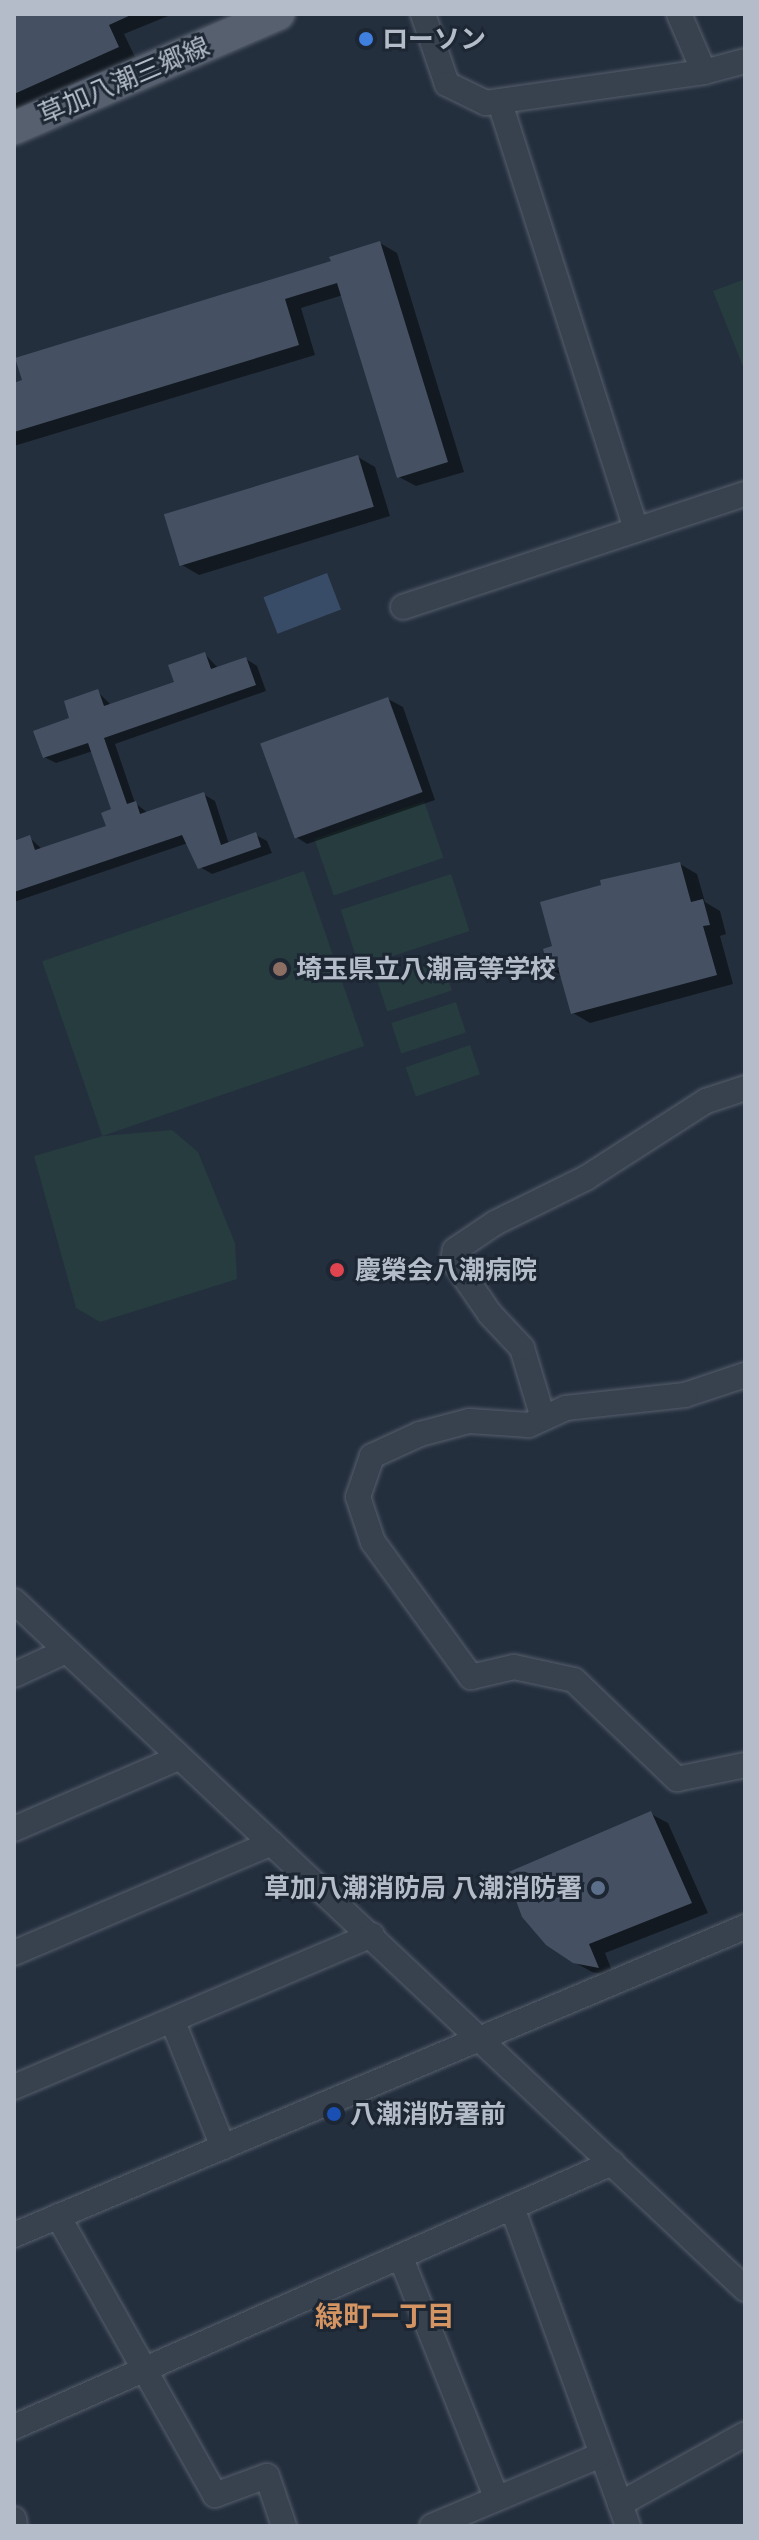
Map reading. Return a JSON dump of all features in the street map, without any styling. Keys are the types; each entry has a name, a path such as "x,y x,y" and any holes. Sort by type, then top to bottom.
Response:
{"main road":[{"name":"草加八潮三郷線","path":"14,128 278,14"}],"street":[{"path":"423,14 447,84 472,100 500,103 704,72 745,61"},
{"path":"679,14 704,72"},
{"path":"500,103 636,530"},
{"path":"403,607 745,494"},
{"path":"543,1418 522,1348 490,1314 453,1260 455,1250 495,1223 586,1178 706,1101 745,1088"},
{"path":"745,1375 685,1395 566,1408 529,1425 469,1421 420,1434 372,1456 358,1497 373,1542 471,1677 514,1667 574,1680 677,1779 745,1765"},
{"path":"14,1601 178,1758 483,2039 745,2289"},
{"path":"14,1675 66,1651"},
{"path":"14,1829 178,1758"},
{"path":"14,1953 272,1843"},
{"path":"14,2235 745,1927"},
{"path":"14,2087 372,1935"},
{"path":"173,2022 223,2147"},
{"path":"14,2427 513,2210 612,2163"},
{"path":"513,2210 624,2515 745,2434"},
{"path":"58,2216 215,2495 267,2476 284,2526"},
{"path":"401,2258 497,2499"},
{"path":"432,2526 601,2455"},
{"path":"14,2519 15,2526"}],"green space":[{"path":"745,279 745,369 744,369 713,291"},
{"path":"424,801 444,858 334,895 314,839"},
{"path":"304,871 364,1046 102,1136 42,961"},
{"path":"451,874 470,931 359,967 341,910"},
{"path":"442,960 452,990 387,1011 377,981"},
{"path":"456,1002 466,1032 401,1053 391,1023"},
{"path":"470,1045 480,1074 416,1096 406,1067"},
{"path":"172,1130 198,1152 235,1243 237,1279 100,1322 76,1308 34,1156 103,1136"}],"water":[{"path":"327,573 341,609 277,634 264,597"}],"building":[{"path":"14,14 133,14 109,25 119,47 14,94"},
{"path":"380,241 448,462 397,478 337,283 285,299 299,345 14,432 14,383 22,380 15,358 331,261 329,257"},
{"path":"358,455 374,507 180,566 164,514"},
{"path":"205,652 211,669 246,657 256,685 104,738 127,804 136,801 140,814 204,792 221,845 256,832 261,847 198,869 182,835 14,892 14,841 30,835 35,850 106,826 101,813 111,809 88,743 43,758 33,731 69,718 64,701 98,689 104,706 174,682 168,665"},
{"path":"388,697 423,792 295,838 260,744"},
{"path":"680,862 691,902 703,899 710,925 703,926 717,975 571,1014 558,968 549,971 543,949 552,946 540,902 601,885 600,880"},
{"name":"草加八潮消防局 八潮消防署","path":"651,1811 692,1903 589,1944 599,1968 573,1963 546,1945 522,1917 506,1873"}],"place":[{"name":"ローソン","path":"366,39"},
{"name":"埼玉県立八潮高等学校","path":"280,969"},
{"name":"慶榮会八潮病院","path":"337,1270"},
{"name":"草加八潮消防局 八潮消防署","path":"598,1888"},
{"name":"八潮消防署前","path":"334,2114"}],"district":[{"name":"緑町一丁目","path":"385,2316"}]}
